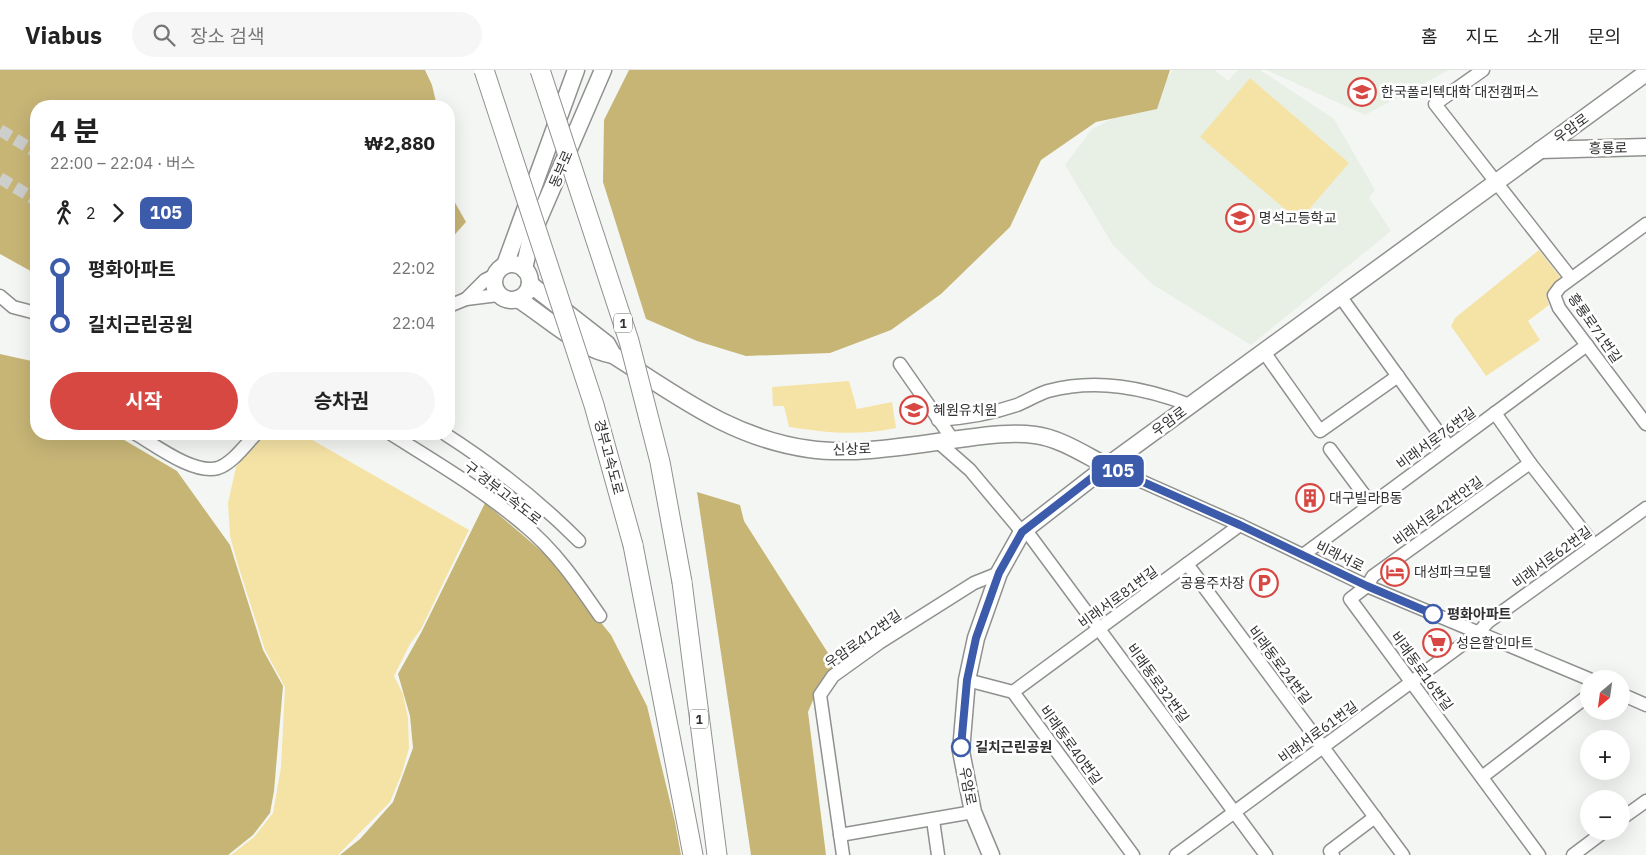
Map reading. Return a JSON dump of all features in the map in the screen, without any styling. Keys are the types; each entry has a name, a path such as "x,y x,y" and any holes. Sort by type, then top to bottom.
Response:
{"highway":[{"name":"경부고속도로","path":"484,70 594,405 633,545 693,855"},
{"name":"1","path":"540,70 629,341 660,462 682,582 717,855"}],"main road":[{"name":"동부로","path":"500,270 576,70"},
{"name":"동부로","path":"527,276 531,237 603,70"},
{"name":"우암로","path":"991,855 973,812 961,751 967,680 976,638 999,573 1024,531 1107,466 1646,73"},
{"name":"흥룡로","path":"1540,150 1646,148"},
{"path":"527,276 526,293 518,299 507,300 498,294 494,286 500,270 516,264 527,276 607,344 613,355"},
{"path":"518,299 585,344 601,353 613,355"},
{"name":"신상로","path":"613,355 726,425 770,441 810,449 844,451 1002,434 1036,435 1057,441 1107,466"}],"street":[{"path":"1483,70 1435,104 1571,278"},
{"name":"흥룡로71번길","path":"1645,228 1571,278 1554,295 1559,308 1646,424"},
{"path":"466,298 485,280 500,270"},
{"path":"455,303 466,298 498,294"},
{"path":"0,296 13,307 30,311"},
{"path":"1340,296 1449,447"},
{"name":"비래서로76번길","path":"1303,554 1587,345"},
{"path":"1264,352 1320,431 1398,376"},
{"name":"비래동로32번길","path":"900,364 938,420 945,440 1024,531 1266,855"},
{"path":"938,420 970,417 1015,405 1048,391 1095,386 1132,387 1156,392 1190,406"},
{"path":"1495,413 1530,463 1594,545"},
{"path":"153,440 185,463 201,468 217,468 228,462 250,440"},
{"name":"구 경부고속도로","path":"400,440 473,486 534,535 571,574 600,616"},
{"name":"구 경부고속도로","path":"454,440 486,460 543,505 579,542"},
{"path":"1330,449 1371,504"},
{"name":"비래서로42번안길","path":"1367,586 1373,576 1530,463"},
{"name":"비래서로","path":"1107,466 1303,554 1367,586 1580,675"},
{"name":"비래서로62번길","path":"1478,633 1488,622 1646,508"},
{"name":"비래서로81번길","path":"1013,692 1240,525"},
{"name":"비래동로24번길","path":"1187,564 1403,855"},
{"name":"우암로412번길","path":"843,855 820,695 833,676 879,643 974,583 999,573"},
{"name":"비래동로16번길","path":"1367,586 1350,598 1539,855"},
{"name":"비래서로61번길","path":"1176,855 1478,633"},
{"path":"967,680 1013,692"},
{"name":"비래동로40번길","path":"1013,692 1132,855"},
{"path":"1630,698 1646,705"},
{"path":"1482,778 1580,702"},
{"path":"1630,814 1645,805"},
{"path":"840,835 973,812"},
{"path":"1333,855 1330,851 1375,817"},
{"path":"933,820 938,855"},
{"path":"1573,855 1593,840"}],"shaded area":[{"path":"0,70 425,70 432,85 436,100 30,100 30,271 0,254"},
{"path":"629,70 1170,70 1157,109 1096,122 1041,160 1010,227 941,294 891,330 830,353 746,356 697,341 646,319 603,182 604,120"},
{"name":"명석고등학교","path":"1173,70 1215,70 1228,81 1238,70 1260,70 1334,119 1375,190 1369,198 1391,231 1251,345 1152,284 1113,245 1065,165 1092,129 1132,109 1146,109"},
{"name":"한국폴리텍대학 대전캠퍼스","path":"1267,70 1449,70 1365,115"},
{"path":"1250,78 1349,163 1299,221 1200,137"},
{"path":"455,203 466,222 455,234"},
{"path":"1539,250 1560,277 1546,295 1549,305 1528,321 1540,340 1486,376 1451,326 1455,318"},
{"path":"0,354 30,361 30,440 124,440 177,471 230,545 263,650 283,686 274,791 270,813 253,835 228,855 0,855"},
{"path":"849,381 857,409 892,402 896,428 843,433 789,427 784,406 773,406 772,387"},
{"path":"312,440 469,530 421,629 410,644 394,676 403,694 408,718 409,748 402,773 390,802 338,855 231,855 254,837 273,813 281,767 285,687 265,650 230,536 228,503 236,467 255,441"},
{"path":"697,492 740,505 744,521 835,664 820,684 808,712 826,855 751,855"},
{"path":"485,503 546,555 611,635 647,706 681,855 340,855 360,839 393,802 413,748 410,716 398,674 422,631"}],"tunnel":[{"path":"0,130 30,148"},
{"path":"0,178 30,196"}],"bus line":[{"name":"105","path":"961,747 967,680 976,638 999,573 1022,532 1107,466 1303,554 1367,586 1433,614"}],"place":[{"name":"한국폴리텍대학 대전캠퍼스","path":"1362,92"},
{"name":"명석고등학교","path":"1240,218"},
{"name":"혜원유치원","path":"914,410"},
{"name":"대구빌라B동","path":"1310,498"},
{"name":"대성파크모텔","path":"1395,572"},
{"name":"공용주차장","path":"1264,583"},
{"name":"평화아파트","path":"1433,614"},
{"name":"성은할인마트","path":"1437,643"},
{"name":"길치근린공원","path":"961,747"}]}
